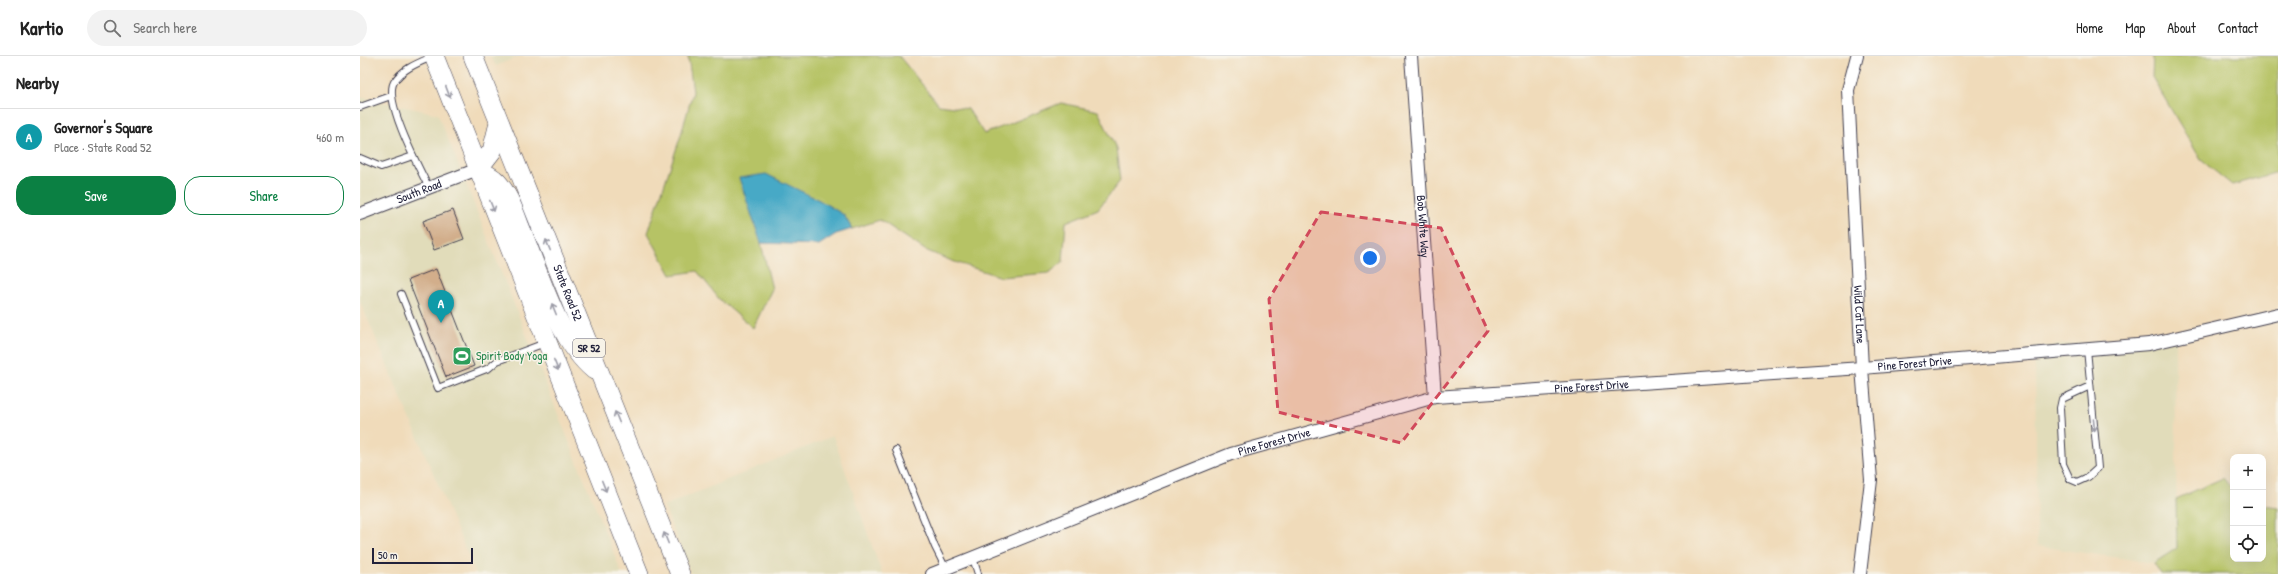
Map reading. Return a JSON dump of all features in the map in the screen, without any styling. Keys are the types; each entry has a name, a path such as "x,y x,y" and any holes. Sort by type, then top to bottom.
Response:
{"main road":[{"path":"434,56 639,574"},
{"name":"State Road 52","path":"473,56 680,574"},
{"path":"478,169 492,151 499,122"},
{"path":"478,169 494,178 502,188 510,202 556,315 569,340 584,362 600,374"}],"street":[{"name":"Bob White Way","path":"1411,56 1435,398"},
{"name":"Wild Cat Lane","path":"1857,56 1848,90 1862,368 1871,480 1860,574"},
{"name":"South Road","path":"360,214 478,169"},
{"name":"Pine Forest Drive","path":"933,574 1231,454 1435,398 1862,368 2149,344 2278,314"}],"lane":[{"path":"429,188 413,156 391,96 393,84 399,75 434,56"},
{"path":"360,107 391,96"},
{"path":"360,158 381,167 413,156"},
{"path":"401,294 438,388 489,368 497,361 547,343"},
{"path":"2088,349 2098,468 2088,477 2076,482 2070,479 2063,464 2060,408 2062,399 2090,386"},
{"path":"896,450 935,547 946,569"},
{"path":"973,558 978,574"}],"highlighted area":[{"path":"1321,212 1441,228 1488,331 1401,443 1278,412 1269,299"}],"shaded area":[{"path":"490,56 520,56 496,66"},
{"path":"360,97 438,114 622,574 476,574 360,301"},
{"path":"2175,335 2177,548 2155,563 2037,546 2035,347"},
{"path":"833,436 882,574 691,574 664,506"}],"green space":[{"path":"688,56 899,56 939,105 968,109 984,134 1061,103 1098,111 1116,148 1120,181 1098,209 1066,222 1063,262 1049,273 1001,277 952,261 925,250 880,220 852,229 844,215 819,200 793,188 740,178 761,243 772,289 753,328 720,300 697,271 671,275 648,233 680,138 693,92"},
{"path":"2153,56 2278,56 2278,172 2232,185 2201,160 2152,77"},
{"path":"2223,478 2230,486 2230,562 2266,562 2266,505 2278,507 2278,574 2161,574 2154,563 2177,548 2176,499"}],"water":[{"path":"766,174 819,200 844,215 852,229 836,234 819,245 761,243 739,178"}],"building":[{"path":"453,210 464,239 434,250 423,221"},
{"path":"436,269 474,366 446,377 408,280"}],"place":[{"name":"Governor's Square","path":"441,323"},
{"name":"Spirit Body Yoga","path":"462,356"}]}
